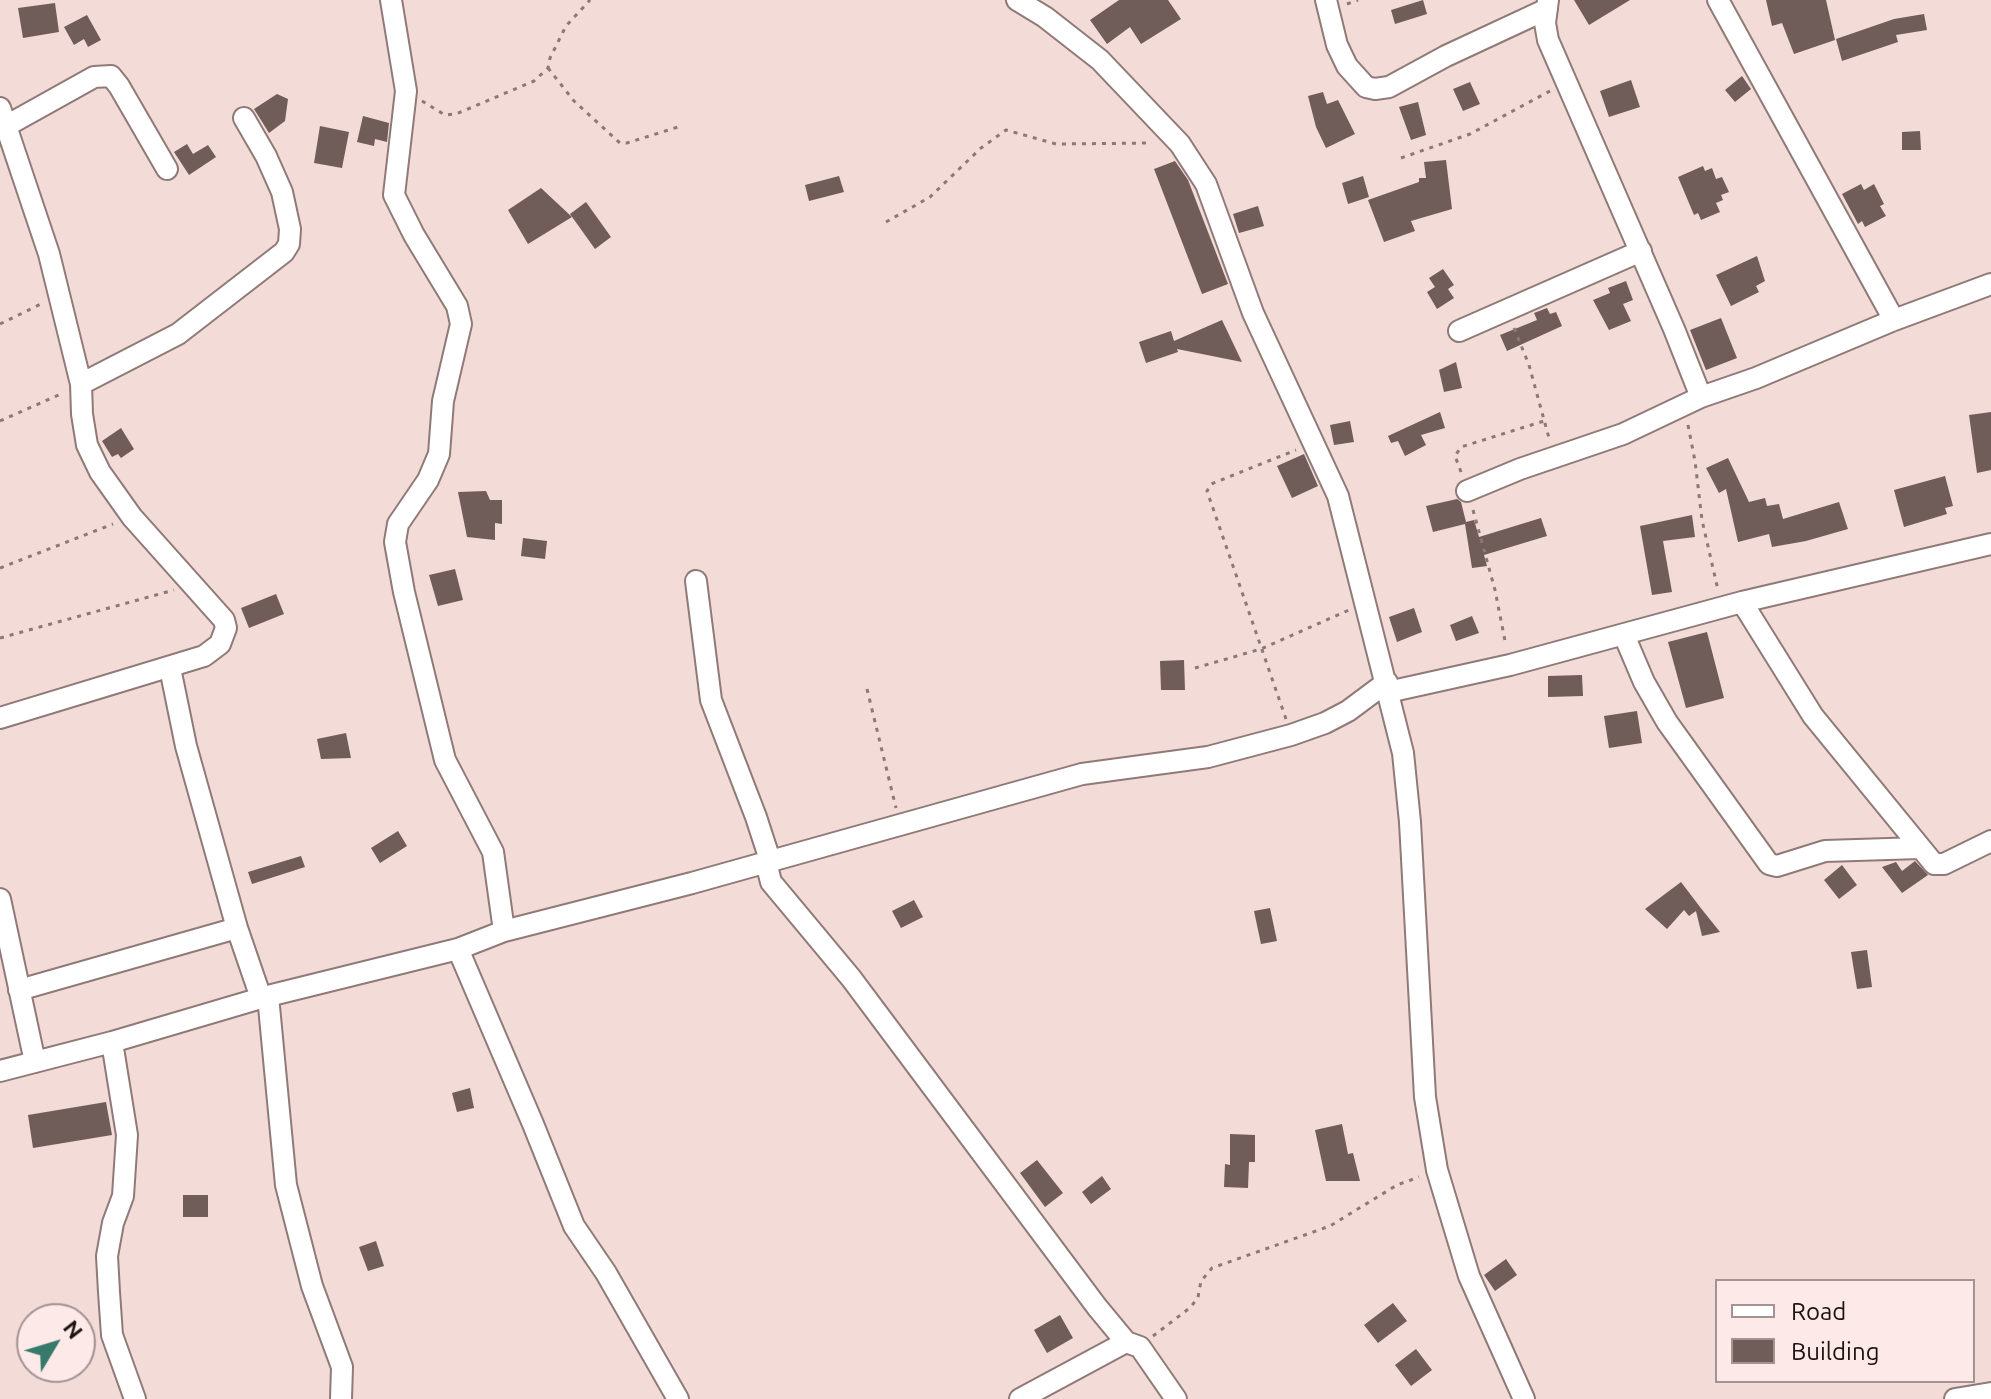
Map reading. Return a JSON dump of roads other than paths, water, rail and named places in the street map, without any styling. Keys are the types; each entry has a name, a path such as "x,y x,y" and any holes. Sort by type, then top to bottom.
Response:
{"street":[{"path":"391,0 406,91 394,195 408,226 457,306 461,324 443,401 439,454 428,480 398,524 395,542 404,592 445,760 493,852 504,931"},
{"path":"1017,0 1045,17 1100,60 1180,144 1206,184 1253,313 1338,496 1403,753 1410,822 1425,1097 1437,1170 1469,1276 1524,1399"},
{"path":"1326,0 1337,45 1347,66 1366,87 1375,89 1389,87 1547,4"},
{"path":"1718,0 1894,320"},
{"path":"1547,4 1545,23 1548,40 1641,251 1692,401"},
{"path":"0,718 170,668 215,651 225,635 224,620 132,517 100,472 87,445 81,384 59,296 37,213 3,117 94,77 111,76 167,169"},
{"path":"81,384 178,334 284,252 289,244 290,229 282,192 244,118"},
{"path":"1459,331 1641,251"},
{"path":"1467,491 1623,434 1692,401 1991,284"},
{"path":"0,1071 265,997 458,949 504,931 692,883 1082,774 1208,757 1291,735 1325,723 1388,687 1510,665 1732,605 1991,544"},
{"path":"696,581 711,700 770,860 768,870 771,882 851,978 1097,1307 1133,1344 1176,1399"},
{"path":"1732,605 1813,716 1934,864 1939,865 1991,841"},
{"path":"1624,635 1644,682 1667,722 1769,864 1777,866 1836,849 1920,848"},
{"path":"170,668 186,746 237,928 265,997 286,1185 312,1286 342,1367 341,1399"},
{"path":"0,899 35,1062"},
{"path":"19,990 237,928"},
{"path":"458,949 574,1226 606,1273 678,1399"},
{"path":"112,1042 127,1135 123,1196 113,1223 107,1256 109,1292 112,1335 135,1399"},
{"path":"1020,1399 1133,1344"},
{"path":"1955,1399 1991,1393"}]}
